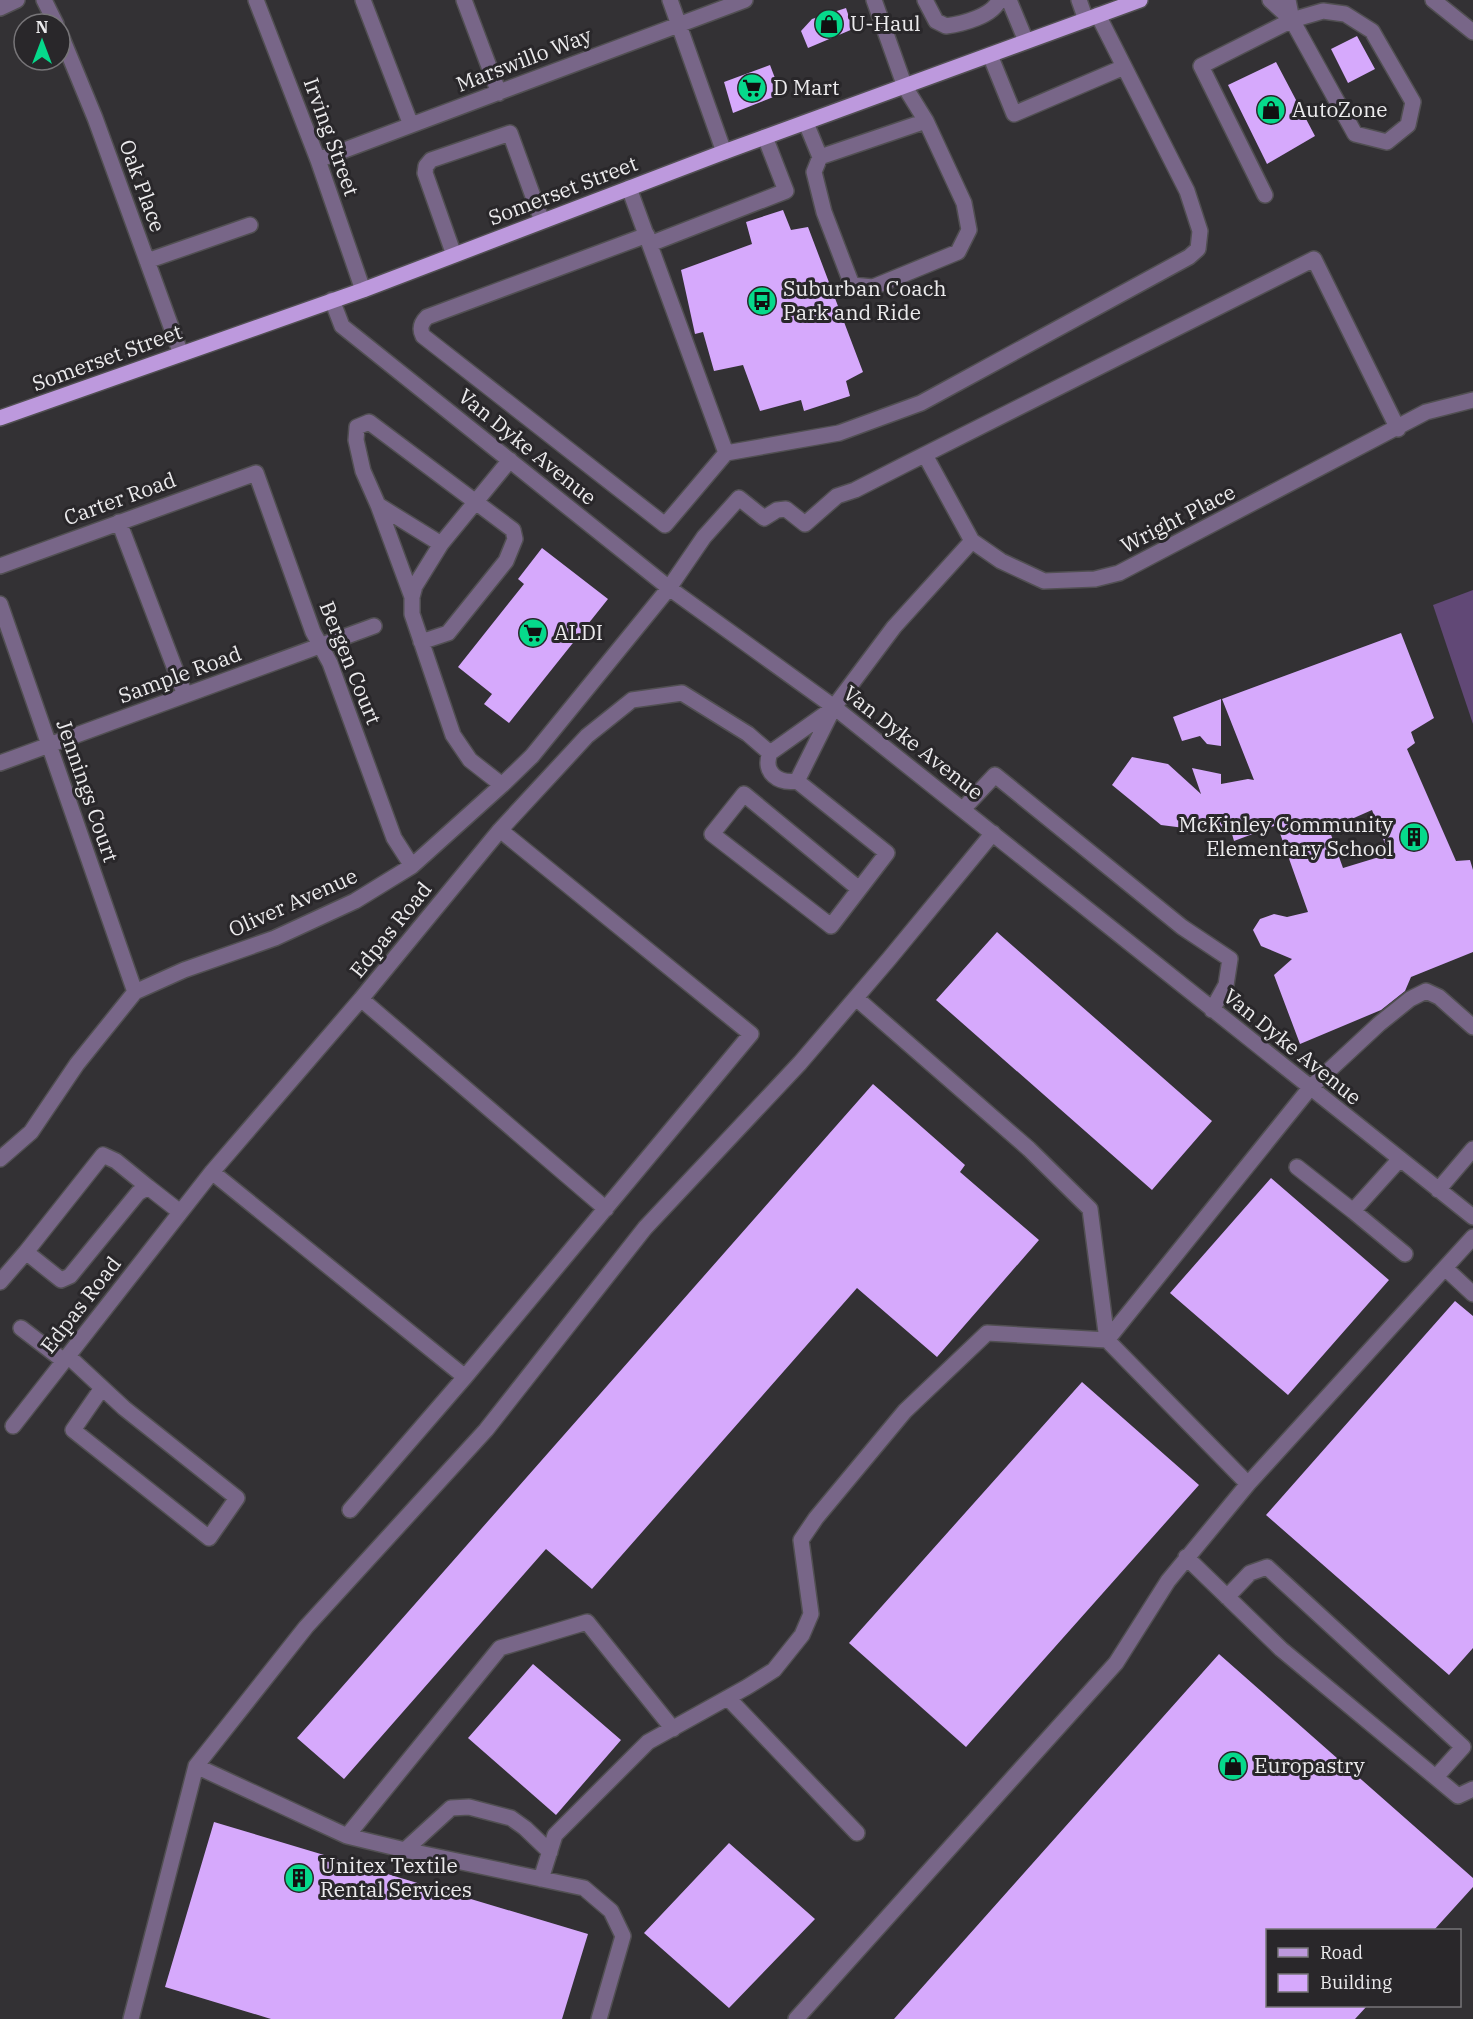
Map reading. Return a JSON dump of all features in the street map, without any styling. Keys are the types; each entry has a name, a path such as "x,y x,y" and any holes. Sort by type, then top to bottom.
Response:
{"main road":[{"name":"Somerset Street","path":"0,418 363,290 724,152 1140,0"}],"street":[{"path":"0,9 17,0"},
{"name":"Irving Street","path":"256,0 318,160 363,290"},
{"path":"363,0 411,125"},
{"path":"670,0 724,152"},
{"name":"Marswillo Way","path":"318,160 745,0"},
{"path":"806,123 820,157 814,172 824,212 852,285 873,287 958,252 969,230 964,203 926,121 905,87 874,0"},
{"path":"925,0 936,21 946,26 985,14 997,5 999,0"},
{"path":"1009,0 1026,41"},
{"path":"765,138 786,191 427,317 420,326 423,336 666,525 726,453 839,433 921,403 1189,257 1198,249 1200,231 1187,191 1124,67 1079,0"},
{"path":"1270,0 1292,20"},
{"path":"1265,195 1201,66 1292,20 1323,11 1345,14 1372,32 1413,102 1408,125 1388,142 1355,134 1292,20 1288,0"},
{"path":"1433,0 1473,32"},
{"path":"470,2 499,93"},
{"path":"990,55 1014,114 1124,67"},
{"name":"Oak Place","path":"72,62 95,118 181,354"},
{"path":"820,157 926,121"},
{"path":"454,255 425,173 426,166 431,160 510,132 542,221"},
{"path":"629,188 726,453"},
{"path":"147,261 250,225"},
{"path":"925,455 1314,258 1398,429"},
{"name":"Van Dyke Avenue","path":"332,300 342,326 669,588 834,707 1473,1217"},
{"name":"Wright Place","path":"925,455 972,541 1001,561 1044,581 1095,579 1119,573 1398,429 1426,412 1473,400"},
{"path":"412,597 363,471 356,440 357,427 369,422 513,530 515,539 506,561 448,633 421,642"},
{"name":"Oliver Avenue","path":"0,1159 31,1132 77,1064 135,992 184,970 275,938 315,921 355,901 412,866 532,756 669,588 704,537 739,498 764,518 777,510 786,509 805,524 837,496 855,490 925,455"},
{"path":"502,785 470,759 453,735 412,614 412,597 415,586 441,544 510,460"},
{"name":"Carter Road","path":"0,567 256,473"},
{"name":"Bergen Court","path":"256,473 313,632 330,663 394,838 412,866"},
{"path":"378,505 441,544"},
{"path":"119,522 185,695"},
{"path":"798,781 834,707 894,627 972,541"},
{"name":"Jennings Court","path":"0,604 135,992"},
{"name":"Sample Road","path":"0,763 374,626"},
{"name":"Edpas Road","path":"13,1426 212,1172 361,999 500,830 587,736 632,700 682,693 748,734 770,753"},
{"path":"834,707 770,753 768,765 775,778 786,782 798,781 887,853 831,926 712,834 744,794 859,889"},
{"path":"963,809 995,775 1182,927 1230,959 1226,985 1212,1010"},
{"path":"350,1510 465,1377 751,1034 500,830"},
{"path":"131,2019 196,1766 306,1627 486,1430 645,1228 800,1063 993,833"},
{"path":"1107,1340 1310,1088 1379,1024 1410,999 1426,991 1439,998 1473,1027"},
{"path":"856,998 1029,1149 1090,1209 1107,1340 1248,1484"},
{"path":"361,999 606,1209"},
{"path":"1438,1190 1473,1149"},
{"path":"0,1282 103,1155 116,1161 180,1212"},
{"path":"1353,1211 1399,1160"},
{"path":"1297,1167 1405,1254"},
{"path":"212,1172 465,1377"},
{"path":"26,1252 61,1280 70,1276 138,1193 148,1187"},
{"path":"796,2019 1116,1663 1186,1557 1248,1484 1473,1237"},
{"path":"1445,1268 1473,1294"},
{"path":"21,1328 66,1358 102,1388 124,1408 237,1498 209,1538 73,1430 102,1388"},
{"path":"541,1879 555,1834 648,1742 774,1670 802,1635 811,1614 801,1540 816,1518 905,1411 987,1333 1107,1340"},
{"path":"1186,1557 1281,1649 1458,1796 1473,1789"},
{"path":"1227,1597 1250,1573 1267,1567 1468,1753 1441,1782"},
{"path":"347,1836 500,1648 586,1622 673,1729"},
{"path":"728,1698 857,1833"},
{"path":"196,1766 347,1836 584,1888 611,1911 623,1936 599,2019"},
{"path":"405,1850 451,1808 469,1807 511,1818 550,1852"}],"shaded area":[{"path":"1473,590 1473,724 1433,605"}],"building":[{"name":"U-Haul","path":"846,8 853,29 808,48 801,31 812,19"},
{"path":"1357,36 1375,69 1348,83 1331,49"},
{"name":"AutoZone","path":"1276,62 1315,136 1267,164 1228,85"},
{"name":"D Mart","path":"770,65 781,94 733,113 724,82"},
{"name":"Suburban Coach Park and Ride","path":"783,210 791,230 808,227 863,372 846,381 850,396 804,411 801,400 760,411 743,365 714,371 703,332 695,334 681,270 752,244 746,222"},
{"name":"ALDI","path":"542,548 608,599 509,723 484,704 492,694 458,667 524,584 518,579"},
{"name":"McKinley Community Elementary School","path":"1401,633 1434,718 1411,732 1415,743 1407,749 1456,861 1470,860 1473,870 1473,952 1411,977 1405,991 1381,1010 1300,1044 1274,975 1292,959 1261,946 1253,930 1260,919 1274,914 1287,917 1308,912 1277,825 1234,841 1232,834 1161,825 1112,785 1132,757 1168,764 1201,794 1192,768 1221,774 1221,784 1254,780 1222,699","holes":["1372,810 1389,854 1343,868 1329,829"]},
{"path":"1221,699 1221,746 1207,744 1200,736 1182,741 1173,717"},
{"path":"997,932 1212,1121 1152,1190 936,1000"},
{"path":"873,1084 965,1165 960,1172 1039,1240 937,1357 857,1288 592,1589 546,1549 344,1779 297,1738"},
{"path":"1271,1178 1389,1280 1288,1395 1170,1293"},
{"path":"1455,1301 1473,1316 1473,1648 1449,1675 1266,1515"},
{"path":"1082,1382 1199,1485 966,1747 849,1643"},
{"name":"Europastry","path":"1219,1654 1473,1878 1473,1887 1435,1929 1266,1929 1266,2007 1366,2007 1355,2019 894,2019"},
{"path":"533,1664 621,1740 556,1815 468,1738"},
{"name":"Unitex Textile Rental Services","path":"214,1822 588,1934 562,2019 271,2019 165,1987"},
{"path":"729,1843 815,1919 729,2008 644,1933"}],"place":[{"name":"U-Haul","path":"829,24"},
{"name":"D Mart","path":"752,88"},
{"name":"AutoZone","path":"1271,110"},
{"name":"Suburban Coach Park and Ride","path":"762,301"},
{"name":"ALDI","path":"533,633"},
{"name":"McKinley Community Elementary School","path":"1414,837"},
{"name":"Europastry","path":"1233,1766"},
{"name":"Unitex Textile Rental Services","path":"299,1878"}]}
